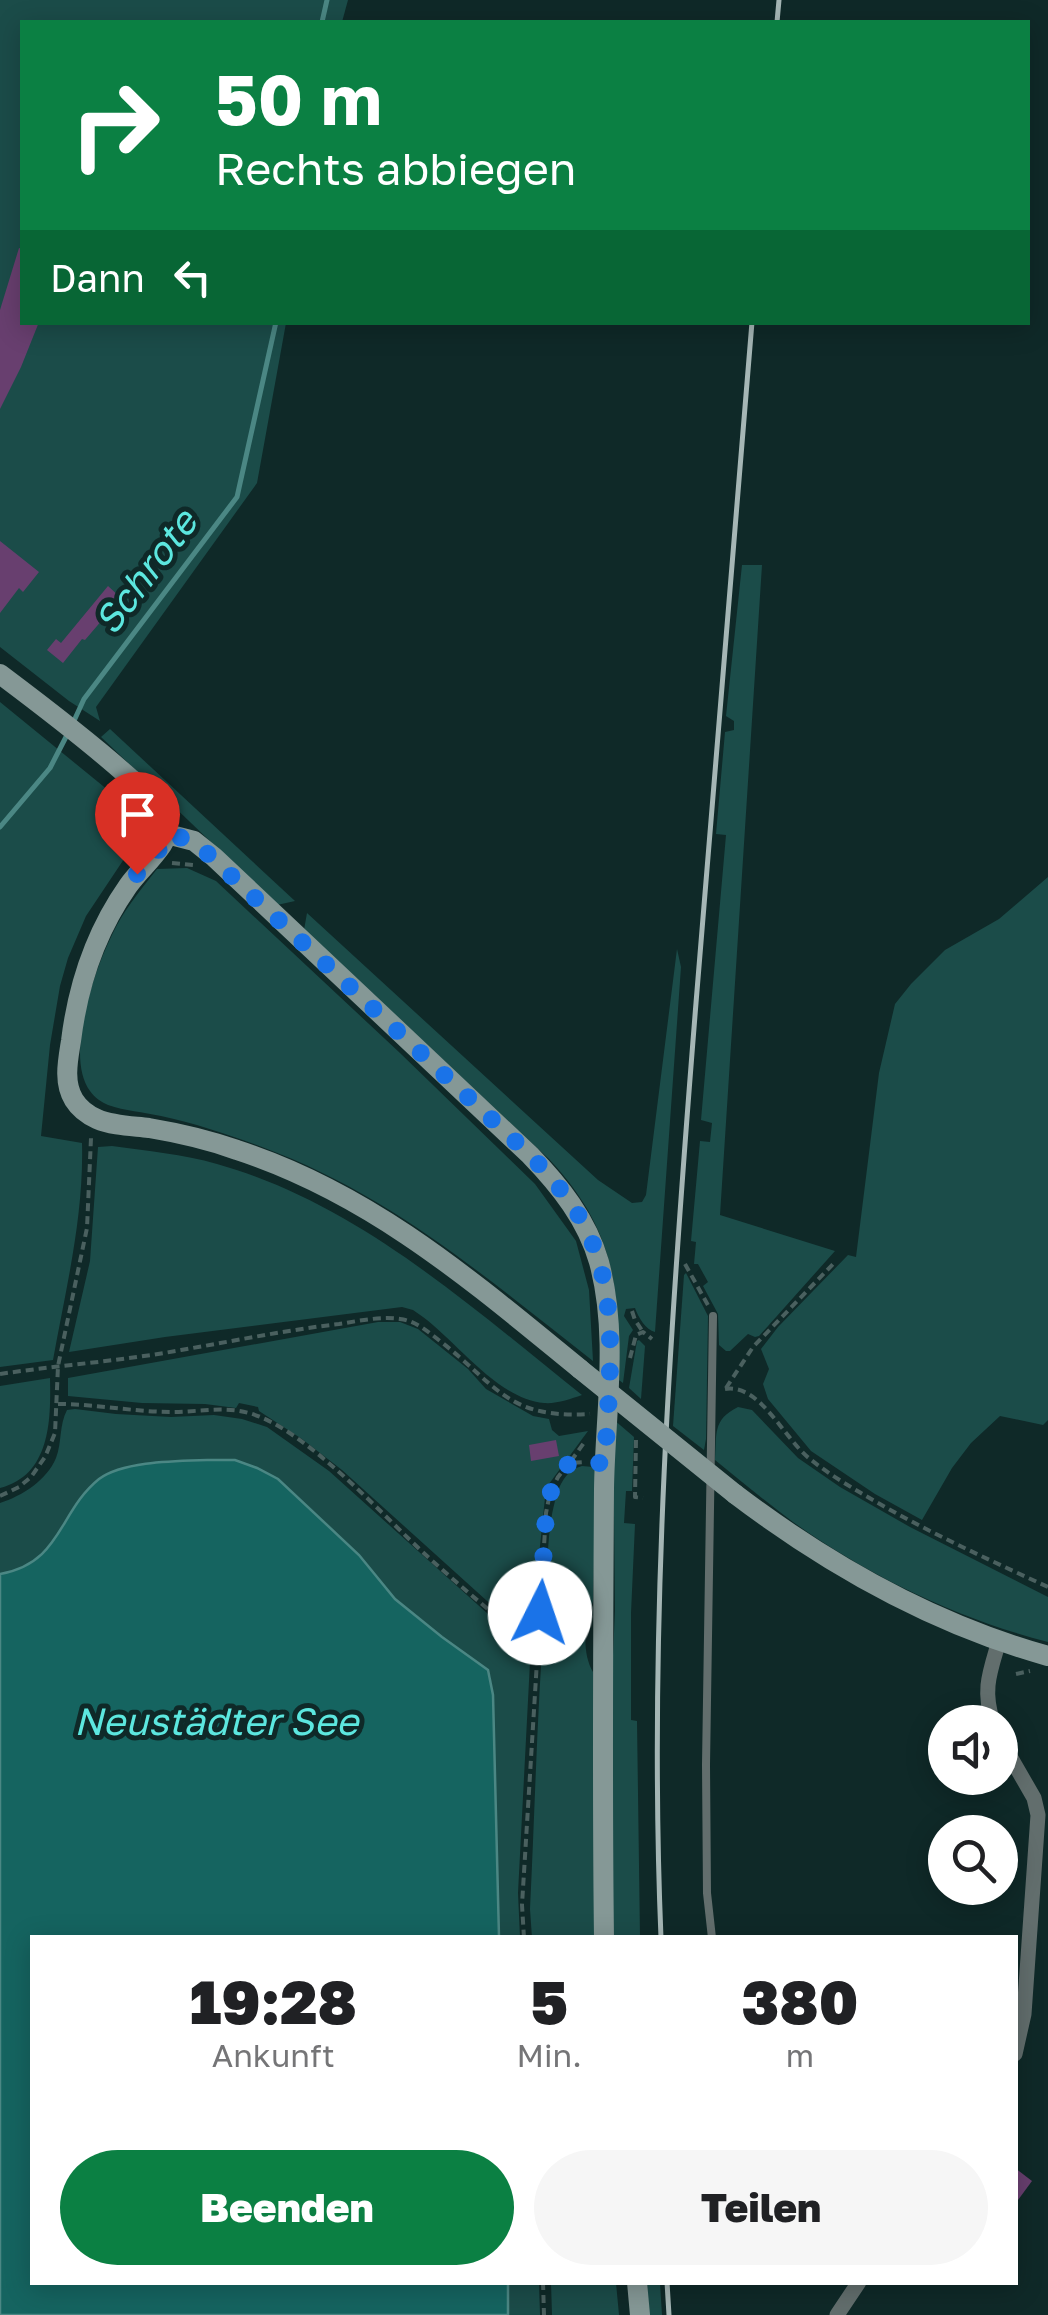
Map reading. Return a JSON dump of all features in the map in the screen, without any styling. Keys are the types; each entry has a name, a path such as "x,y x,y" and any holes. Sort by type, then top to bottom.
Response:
{"street":[{"path":"0,674 114,763 166,817 167,834 162,846 114,908 88,962 76,1006 68,1068 68,1088 76,1104 106,1122 178,1134 260,1157 356,1202 441,1257 795,1538 911,1604 1000,1641 1048,1656"},
{"path":"167,834 194,841 214,857 530,1155 562,1190 588,1232 602,1276 610,1348 605,1463 604,1935"},
{"path":"989,1705 987,1682 1000,1641"},
{"path":"1018,1770 1034,1798 1038,1815 1024,2014 1018,2041"},
{"path":"637,2285 640,2315"},
{"path":"837,2315 857,2285"}],"lane":[{"path":"712,1935 707,1893 706,1765 714,1316"}],"path":[{"path":"166,864 196,866"},
{"path":"0,1496 26,1482 45,1457 54,1433 58,1366 87,1228 91,1139"},
{"path":"712,1410 753,1348 834,1263"},
{"path":"685,1264 714,1316"},
{"path":"632,1311 643,1332"},
{"path":"0,1374 396,1318 425,1330 473,1367 496,1391 527,1408 562,1415 607,1412"},
{"path":"726,1388 751,1394 807,1458 844,1483 916,1524 1048,1587"},
{"path":"58,1404 118,1410 226,1410 266,1419 343,1476 428,1558 532,1646 537,1661 522,1905 524,1935"},
{"path":"637,1430 635,1498 643,1498"},
{"path":"532,1646 540,1613 550,1494 569,1463 605,1463"},
{"path":"543,2285 544,2315"}],"shaded area":[{"path":"0,0 348,0 343,20 20,20 20,325 286,325 257,483 96,707 100,721 0,647"},
{"path":"742,565 762,565 720,1215 835,1251 759,1336 748,1334 726,1351 719,1345 718,1314 703,1286 708,1282 698,1264 694,1264 696,1242 691,1241 700,1141 710,1142 712,1123 701,1120 726,835 716,834 725,732 734,730 734,721 726,716"},
{"path":"0,702 141,817 140,835 86,916 68,958 50,1045 41,1136 82,1143 77,1225 53,1360 0,1367"},
{"path":"110,729 295,901 277,905 101,737"},
{"path":"187,868 216,881 535,1184 576,1241 589,1290 593,1361 476,1269 354,1189 262,1147 186,1122 114,1107 92,1093 83,1075 81,1032 109,941 126,910 157,869"},
{"path":"1048,877 1048,1420 1043,1425 1000,1416 952,1468 922,1520 811,1451 768,1399 763,1384 769,1369 761,1349 848,1255 856,1257 879,1073 895,1004 945,950 999,919"},
{"path":"307,913 598,1180 632,1203 642,1202 646,1195 677,949 681,967 655,1332 643,1323 635,1308 626,1309 624,1316 633,1330 623,1383 616,1378 617,1315 609,1260 587,1209 549,1159 304,930"},
{"path":"98,1147 217,1164 318,1204 410,1261 582,1395 544,1403 511,1392 423,1317 402,1307 69,1352 90,1261"},
{"path":"686,1273 708,1316 704,1450 673,1426"},
{"path":"378,1322 400,1322 418,1329 468,1369 486,1389 533,1416 549,1419 559,1436 588,1431 546,1488 531,1633 507,1619 342,1470 258,1407 68,1396 68,1378"},
{"path":"639,1340 645,1346 641,1399 629,1388"},
{"path":"50,1378 48,1428 38,1459 17,1481 0,1488 0,1386"},
{"path":"738,1407 752,1410 798,1458 840,1487 1048,1597 1048,1642 915,1594 822,1542 783,1514 715,1460 720,1423"},
{"path":"67,1410 171,1417 214,1415 267,1427 329,1471 518,1641 530,1662 518,1893 520,1935 499,1935 490,1675 395,1599 359,1555 207,1460 125,1468 100,1479 36,1560 27,1567 0,1574 0,1503 25,1491 47,1473 58,1452"},
{"path":"613,1419 634,1437 632,1491 626,1491 624,1523 635,1524 631,1720 637,1721 640,1935 614,1935 613,1926 610,1722 615,1611"},
{"path":"582,1466 593,1467 596,1473 593,1601 586,1637 593,1672 596,1935 532,1935 536,1758 550,1527 561,1484"},
{"path":"508,2285 539,2285 540,2315 508,2315"},
{"path":"551,2285 616,2285 619,2315 552,2315"},
{"path":"647,2285 660,2285 662,2315 649,2315"}],"water":[{"name":"Neustädter See","path":"235,1460 278,1479 359,1555 395,1599 488,1670 493,1695 499,1935 30,1935 30,2285 508,2285 508,2315 0,2315 0,1574 20,1568 48,1548 75,1506 99,1479 151,1463"}],"building":[{"path":"19,248 20,325 38,325 0,409 0,310"},
{"path":"0,541 39,572 23,592 19,588 0,613"},
{"path":"108,586 121,598 63,663 47,650 56,639 61,643"},
{"path":"556,1440 559,1456 531,1461 529,1445"},
{"path":"1018,2170 1032,2181 1018,2200"}],"waterway":[{"name":"Schrote","path":"322,20 327,0"},
{"name":"Schrote","path":"73,723 84,699 237,497 275,325"},
{"name":"Schrote","path":"0,827 50,768 68,733"}],"railway":[{"path":"777,20 779,0"},
{"path":"661,1935 657,1704 664,1470 678,1236 752,325"},
{"path":"667,2285 669,2315"}],"route":[{"path":"137,874 162,846 167,834 194,841 530,1155 562,1190 584,1224 602,1276 609,1320 605,1463 569,1463 554,1484 546,1514 540,1613"}]}
